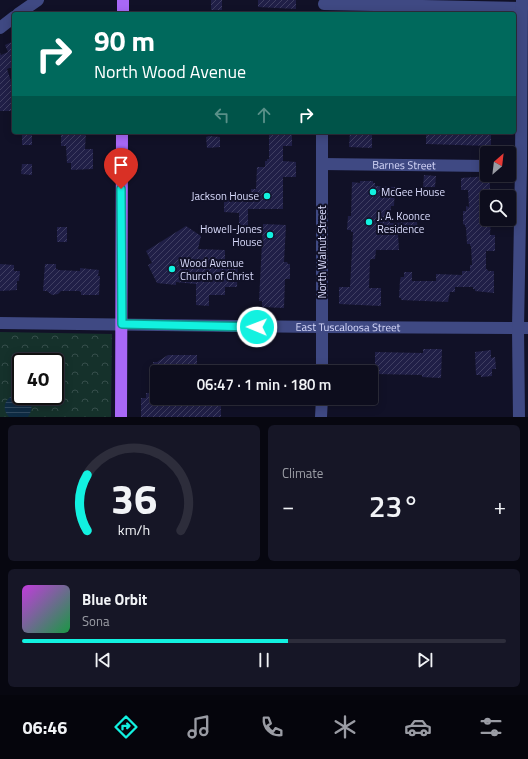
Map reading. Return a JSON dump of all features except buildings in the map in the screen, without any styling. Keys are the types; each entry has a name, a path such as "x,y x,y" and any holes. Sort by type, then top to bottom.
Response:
{"main road":[{"path":"123,0 123,12"},
{"path":"121,417 122,134"}],"street":[{"path":"21,12 38,0"},
{"path":"324,6 522,4 516,146"},
{"path":"0,28 12,19"},
{"name":"North Walnut Street","path":"322,134 322,365"},
{"name":"Barnes Street","path":"322,164 480,166"},
{"path":"516,182 523,328 519,417"},
{"name":"East Tuscaloosa Street","path":"0,323 523,328"},
{"path":"321,417 322,405"}],"green space":[{"path":"0,332 112,334 111,417 0,417"}],"water":[{"path":"12,396 12,405 31,405 31,412 28,417 9,417 5,410 5,404"}],"place":[{"name":"McGee House","path":"373,192"},
{"name":"Jackson House","path":"267,196"},
{"name":"J. A. Koonce Residence","path":"369,222"},
{"name":"Howell-Jones House","path":"270,235"},
{"name":"Wood Avenue Church of Christ","path":"172,269"}],"route":[{"path":"121,189 122,324 257,327"}]}
